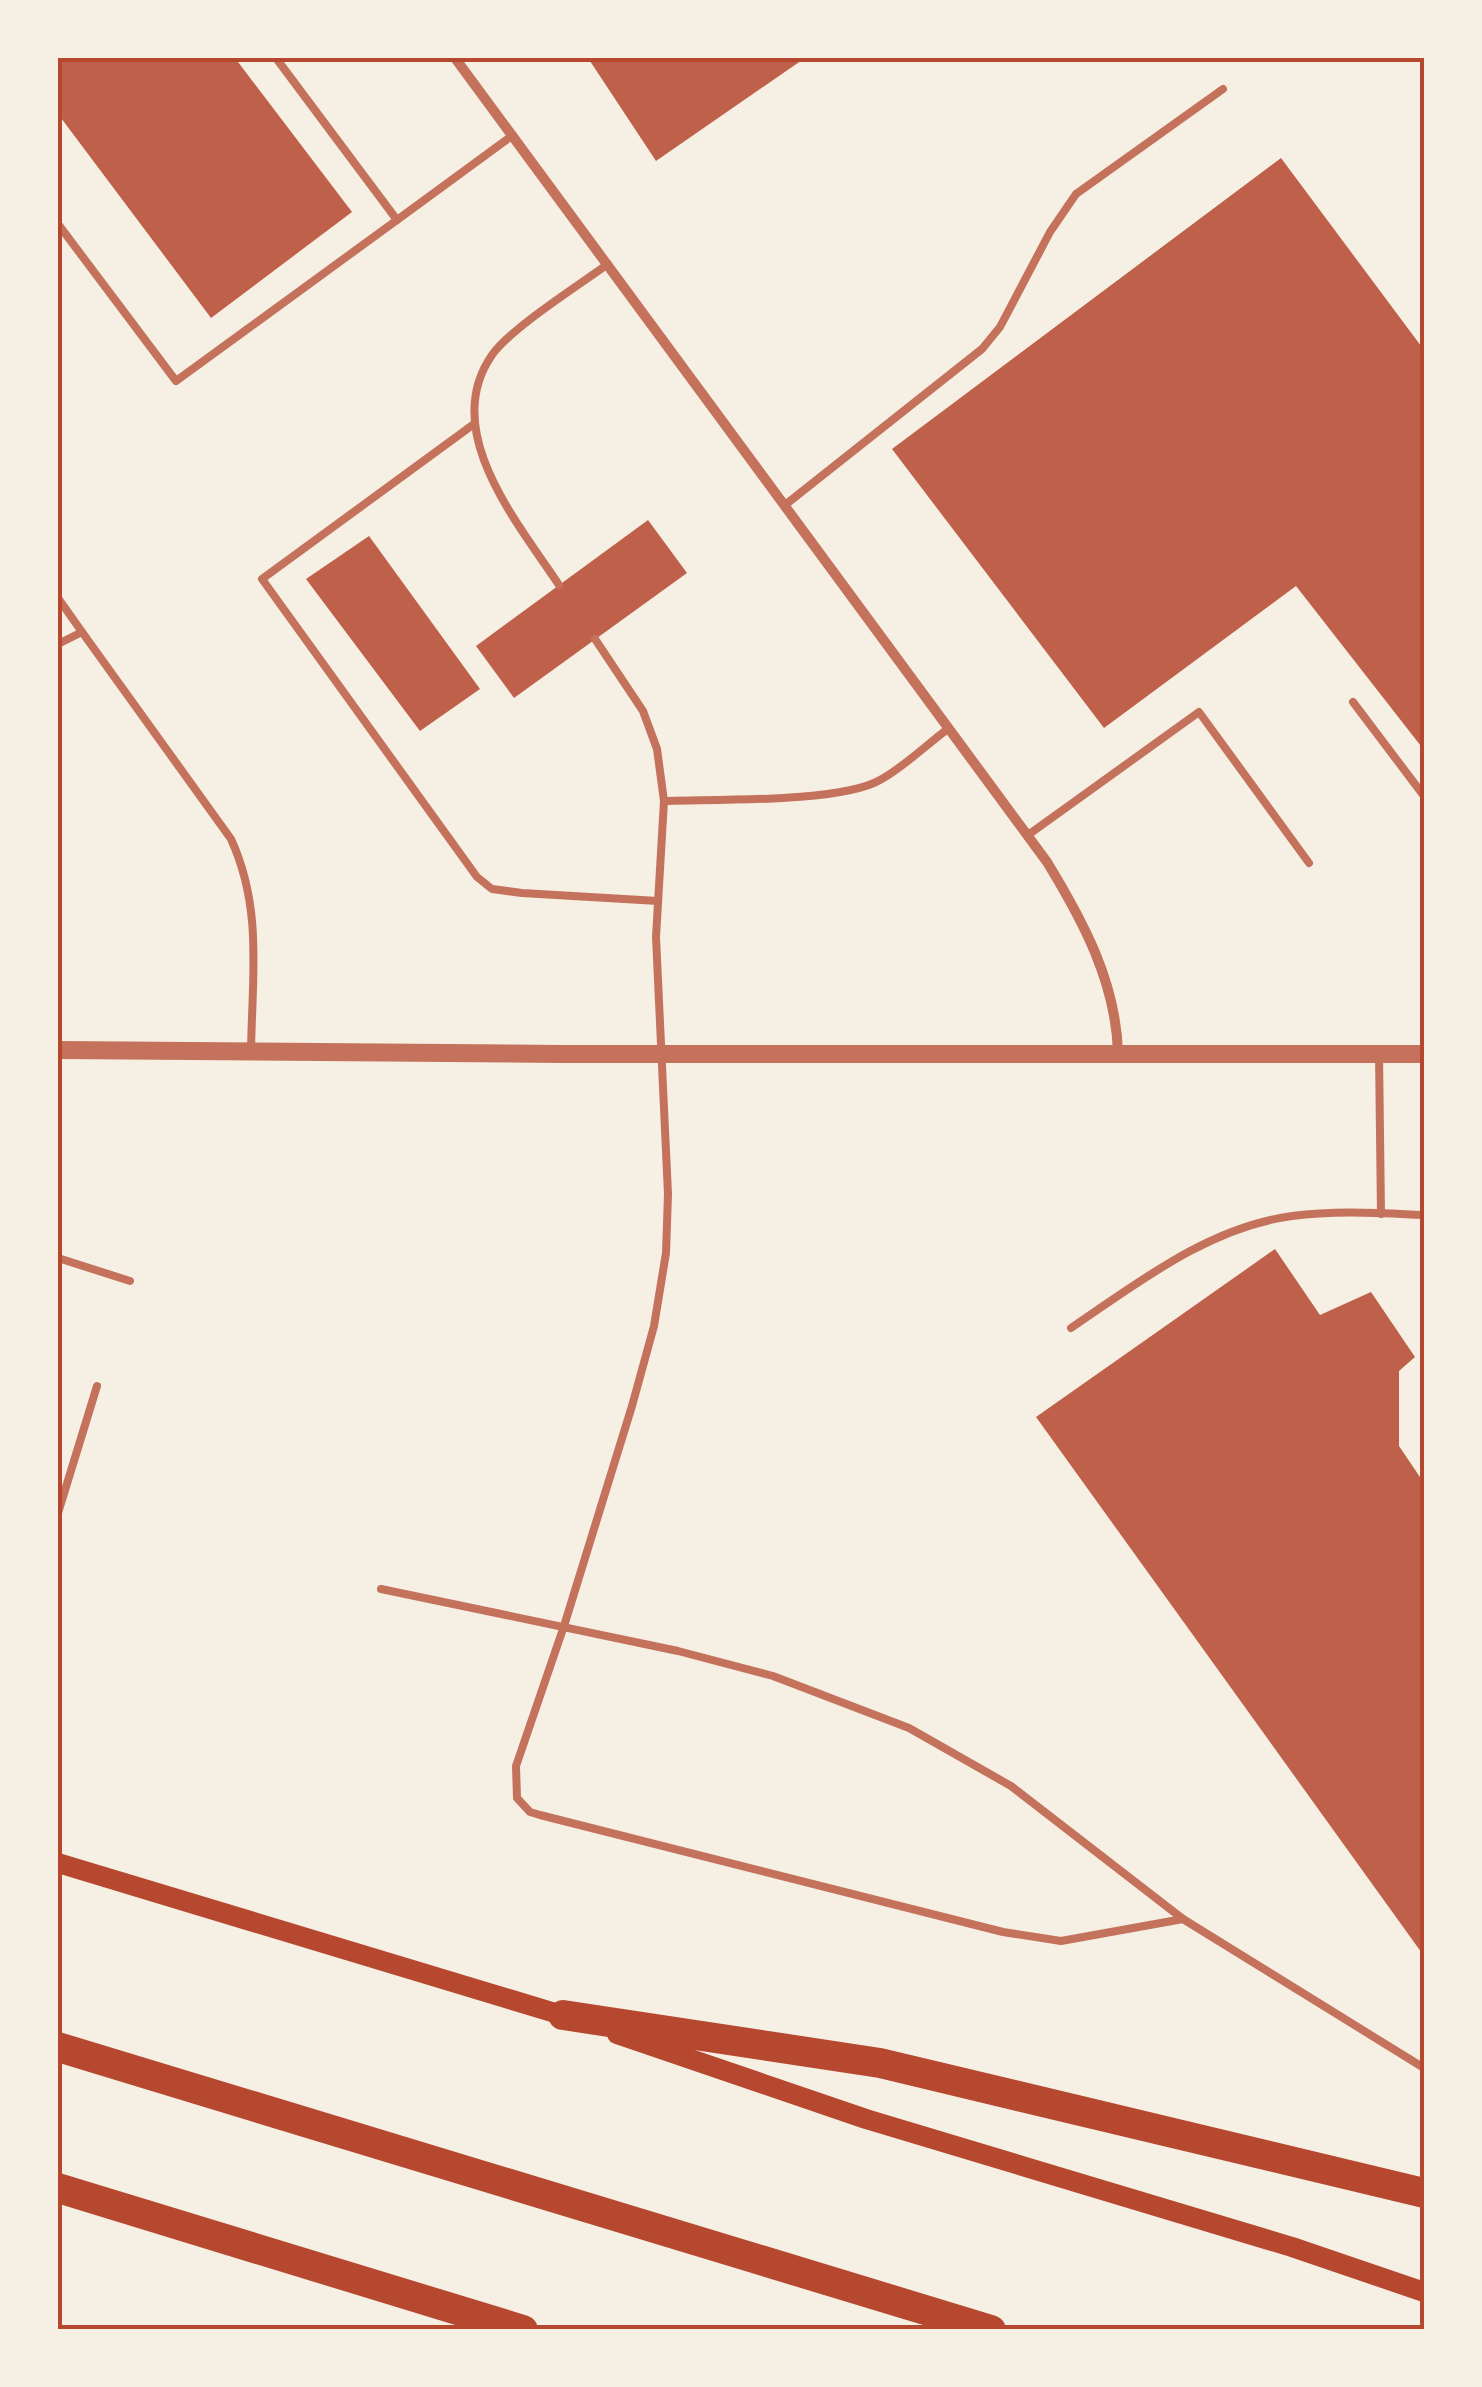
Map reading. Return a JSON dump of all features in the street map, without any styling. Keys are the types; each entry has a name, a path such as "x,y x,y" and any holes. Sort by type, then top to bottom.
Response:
{"highway":[{"path":"563,2015 880,2063 1424,2193"},
{"path":"58,2047 992,2330"},
{"path":"58,2188 523,2330"}],"main road":[{"path":"58,1863 563,2015 866,2119 1292,2247 1424,2292"}],"street":[{"path":"455,58 1028,835 1074,907 1098,957 1110,995 1118,1052"},
{"path":"58,1050 1424,1054"}],"lane":[{"path":"276,58 398,220"},
{"path":"786,505 982,349 1000,327 1050,232 1076,194 1223,89"},
{"path":"58,224 176,381 512,135"},
{"path":"560,585 483,464 474,424 479,386 491,356 506,340 608,264"},
{"path":"474,424 262,580 477,877 492,889 658,902"},
{"path":"58,598 232,839 246,872 254,911 250,1052"},
{"path":"58,644 82,632"},
{"path":"596,639 643,711 656,749 664,801 656,937 668,1194 666,1253 654,1326 564,1626 516,1766 517,1798 530,1812 1003,1932 1061,1941 1183,1919"},
{"path":"1352,702 1424,796"},
{"path":"1028,835 1198,712 1309,863"},
{"path":"664,801 828,794 860,789 881,780 948,728"},
{"path":"1379,1053 1381,1214"},
{"path":"1071,1328 1164,1266 1243,1229 1289,1216 1344,1212 1423,1216"},
{"path":"58,1258 130,1281"},
{"path":"58,1513 97,1386"},
{"path":"381,1589 678,1651 774,1676 908,1728 1011,1786 1183,1919 1424,2068"}],"building":[{"path":"58,58 235,58 352,212 211,318 58,114"},
{"path":"588,58 805,58 656,161"},
{"path":"1281,158 1424,350 1424,750 1296,586 1104,728 892,449"},
{"path":"648,520 687,573 514,698 476,646"},
{"path":"369,536 480,689 420,731 306,579"},
{"path":"1275,1249 1320,1315 1371,1292 1415,1357 1399,1371 1399,1446 1424,1483 1424,1956 1036,1417"}]}
